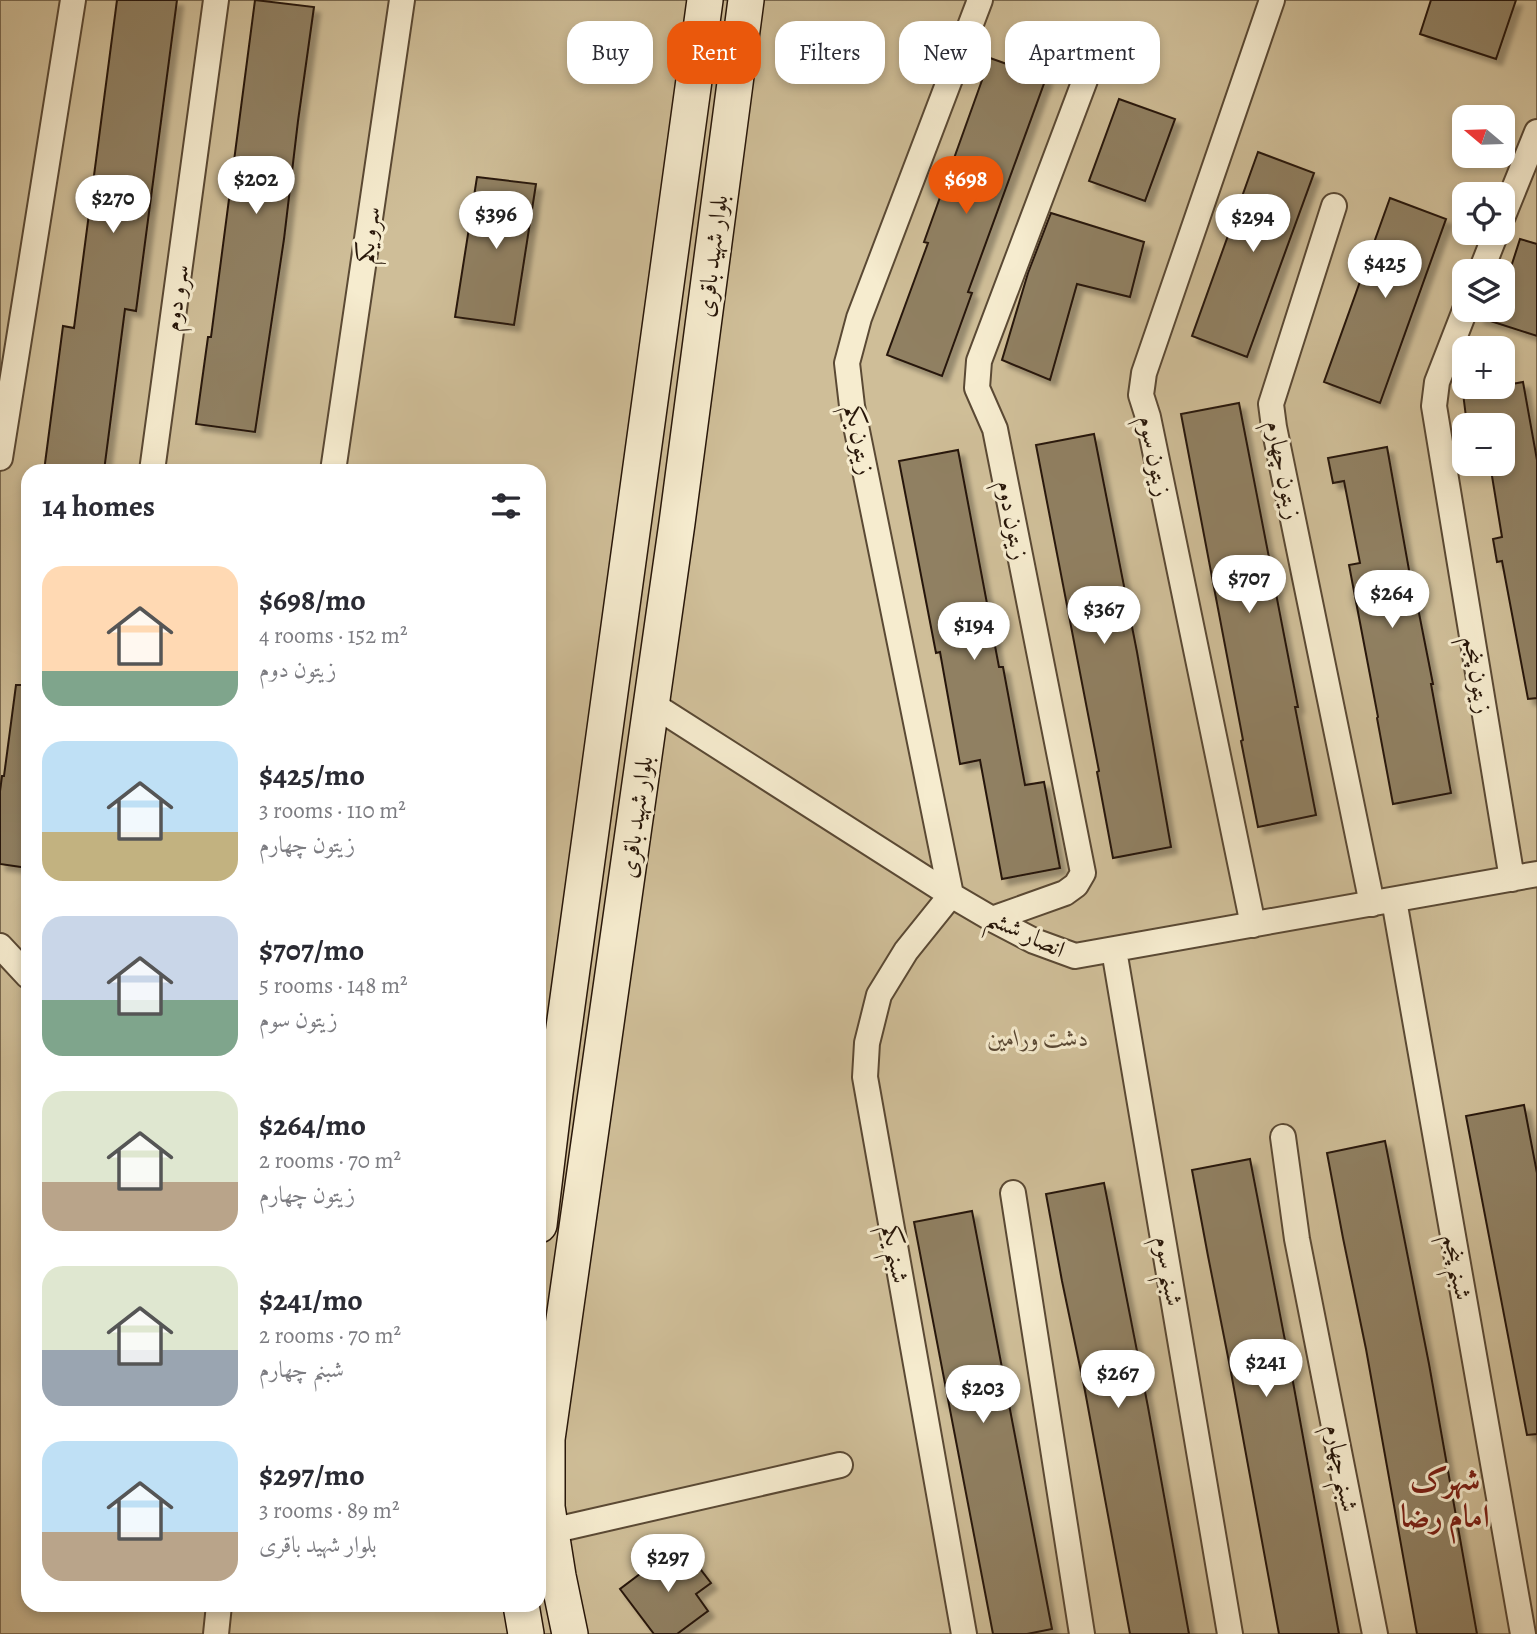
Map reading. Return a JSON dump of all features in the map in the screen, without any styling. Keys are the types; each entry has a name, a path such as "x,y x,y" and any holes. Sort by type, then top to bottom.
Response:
{"street":[{"path":"0,458 73,0"},
{"name":"سرو دوم","path":"153,464 216,0"},
{"name":"سرو یکم","path":"334,464 402,0"},
{"name":"بلوار شهید باقری","path":"546,1167 705,0"},
{"name":"بلوار شهید باقری","path":"570,1634 547,1507 547,1439 652,704 746,0"},
{"name":"زیتون یکم","path":"951,895 852,406 847,363 859,318 980,0"},
{"name":"زیتون سوم","path":"1253,925 1148,417 1141,395 1143,373 1272,0"},
{"name":"زیتون دوم","path":"992,919 1065,893 1076,885 1083,873 995,429 977,388 979,361 1083,84"},
{"path":"1515,186 1537,132"},
{"name":"زیتون چهارم","path":"1334,206 1271,404 1383,902"},
{"name":"زیتون پنجم","path":"1460,322 1437,382 1434,406 1512,879"},
{"path":"610,694 652,704"},
{"name":"انصار ششم","path":"652,704 951,895 1034,941 1074,956 1537,874"},
{"name":"شبنم یکم","path":"951,895 906,951 879,995 867,1043 865,1077 964,1634"},
{"name":"شبنم پنجم","path":"1383,902 1523,1634"},
{"path":"0,946 21,968"},
{"name":"شبنم سوم","path":"1114,950 1230,1634"},
{"name":"شبنم چهارم","path":"1283,1137 1297,1238 1375,1634"},
{"path":"1013,1193 1082,1634"},
{"path":"551,1531 840,1465"},
{"path":"216,1634 218,1612"},
{"path":"522,1612 526,1634"}],"green space":[{"name":"دشت ورامین","path":"0,0 1537,0 1537,1634 0,1634"}],"building":[{"path":"117,0 177,0 136,311 125,309 105,464 45,464 63,326 74,328"},
{"path":"255,0 314,7 284,239 255,432 196,424 208,337 211,337"},
{"path":"1431,0 1516,0 1496,59 1420,34"},
{"path":"991,58 1005,63 1005,84 1044,84 968,292 972,293 942,376 887,355 928,243 924,242 981,84 991,84"},
{"path":"1119,99 1175,119 1145,201 1089,181"},
{"path":"1258,152 1314,173 1247,357 1192,336"},
{"path":"477,177 536,184 514,325 455,317"},
{"path":"1390,198 1446,219 1380,403 1324,382"},
{"path":"1051,213 1144,242 1130,297 1077,284 1050,380 1002,360 1028,273"},
{"path":"1520,239 1537,244 1537,336 1494,322 1515,322 1514,259"},
{"path":"1523,382 1537,460 1537,698 1528,699 1502,561 1497,562 1493,539 1502,537 1492,476 1515,476 1515,413 1466,413 1464,399 1515,399 1515,383"},
{"path":"1239,403 1298,707 1295,707 1316,815 1258,827 1181,414"},
{"path":"1094,434 1137,652 1171,847 1113,858 1097,772 1099,771 1036,445"},
{"path":"1387,447 1414,598 1433,684 1451,793 1393,804 1349,565 1360,563 1344,481 1333,483 1328,458"},
{"path":"958,450 999,667 1003,667 1025,785 1044,782 1060,868 1002,879 980,760 960,764 940,652 936,653 899,461"},
{"path":"16,685 21,685 21,867 0,864 0,791"},
{"path":"1524,1105 1537,1173 1537,1434 1527,1435 1466,1116"},
{"path":"1385,1141 1429,1364 1477,1634 1417,1634 1366,1349 1327,1153"},
{"path":"1250,1159 1339,1634 1279,1634 1208,1256 1192,1170"},
{"path":"1104,1183 1189,1634 1130,1634 1062,1281 1046,1194"},
{"path":"972,1211 1052,1629 1027,1634 993,1634 914,1222"},
{"path":"665,1555 691,1557 711,1583 696,1594 708,1611 677,1634 654,1634 620,1589"}],"district":[{"name":"شهرک امام رضا","path":"1445,1498"}]}
